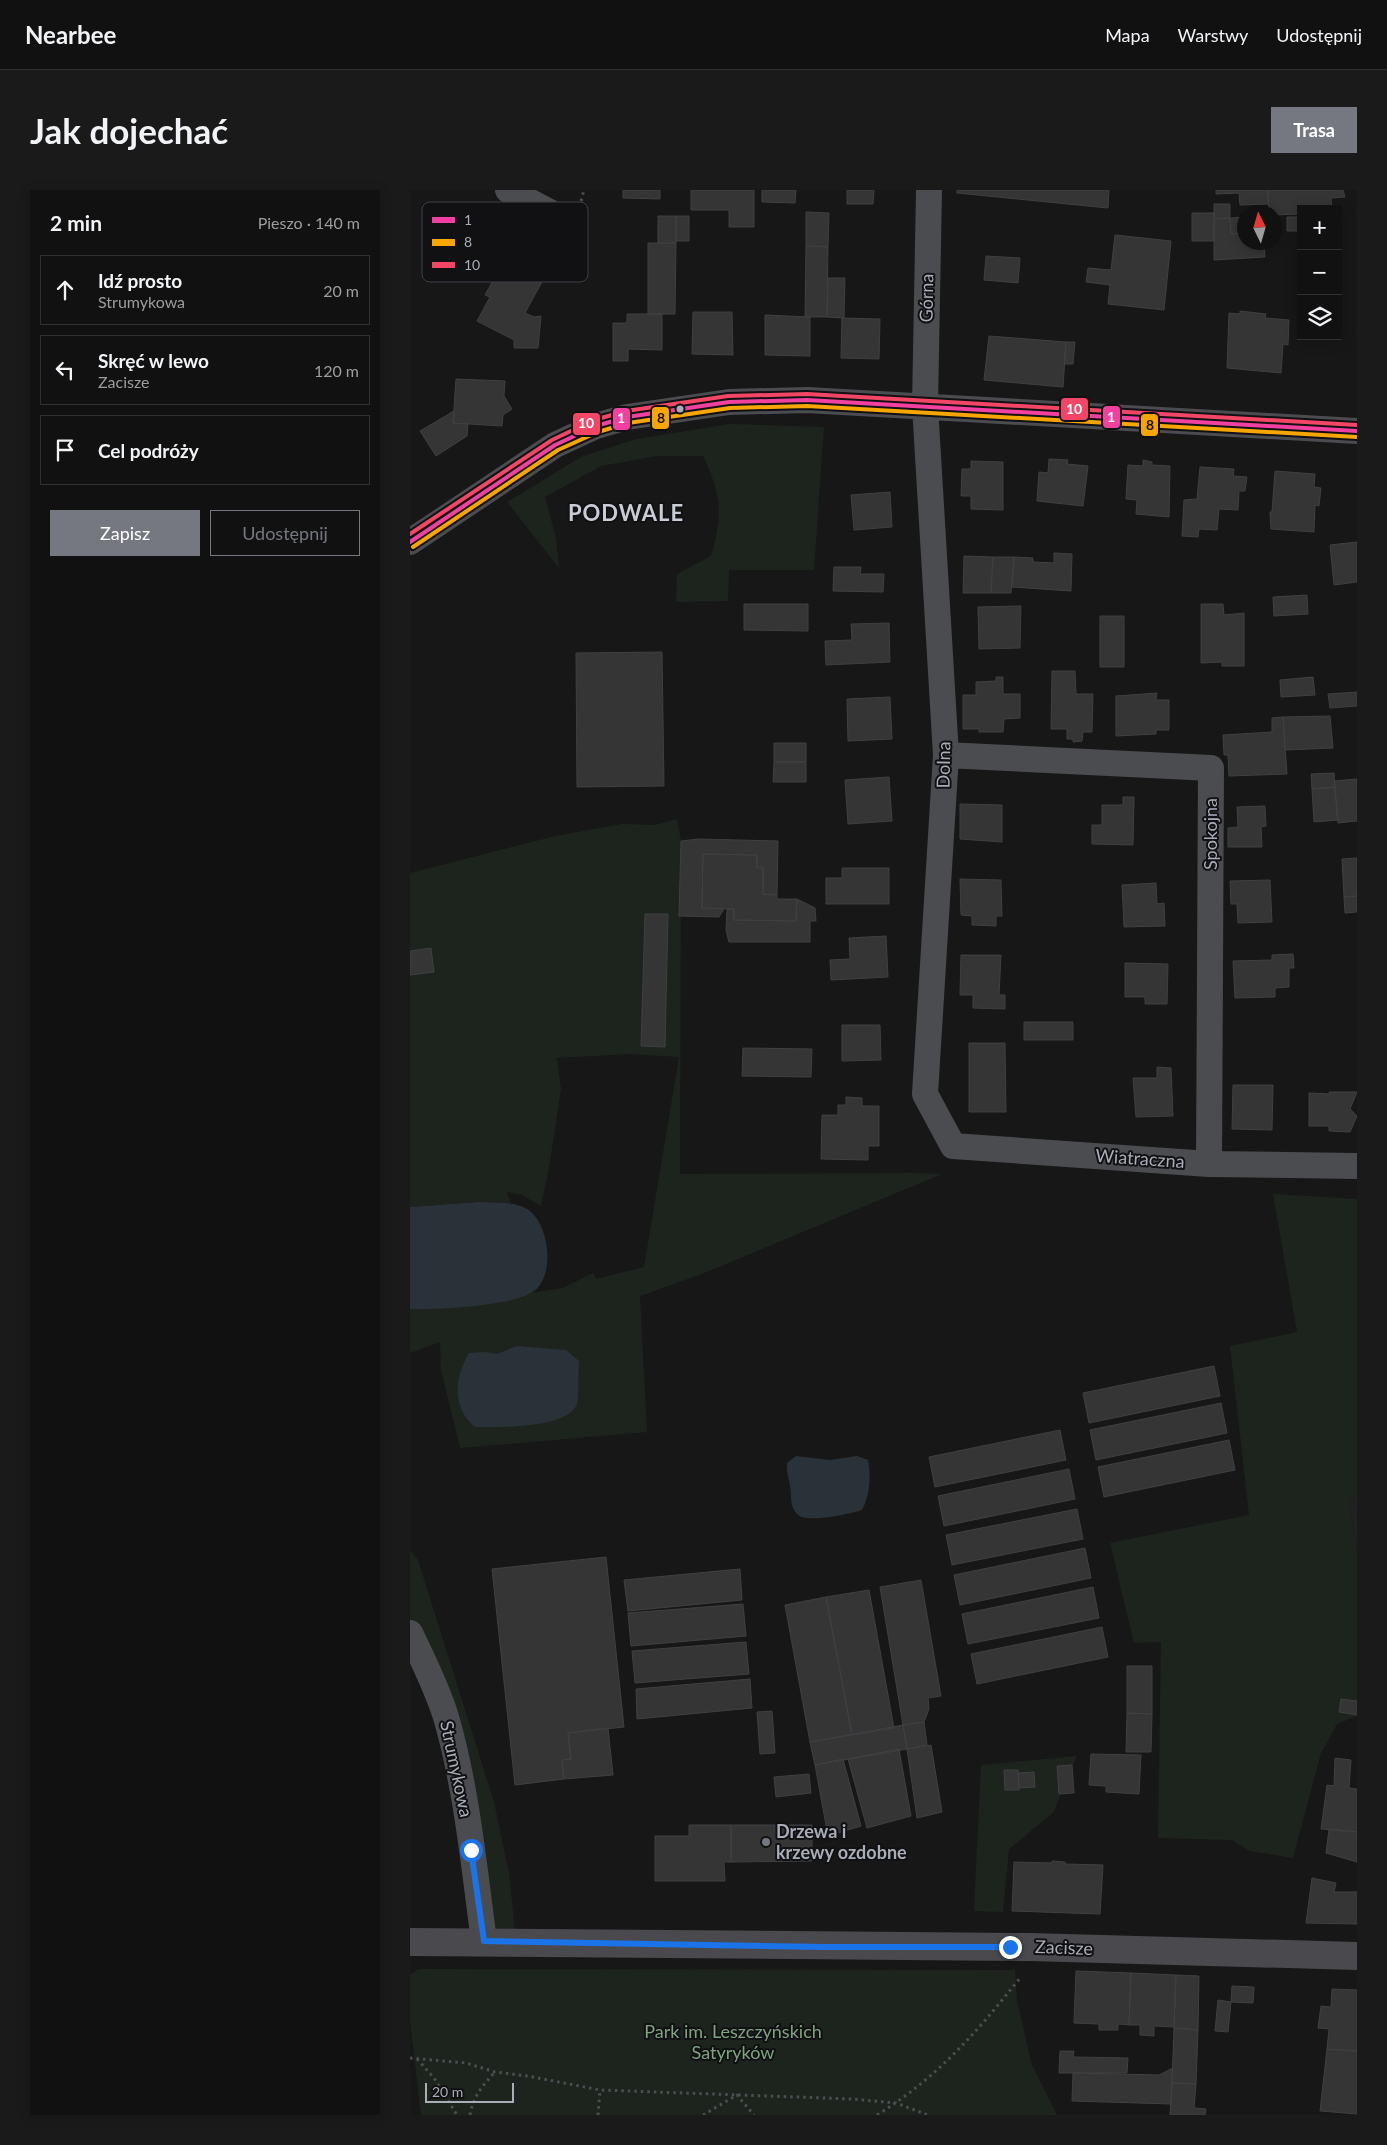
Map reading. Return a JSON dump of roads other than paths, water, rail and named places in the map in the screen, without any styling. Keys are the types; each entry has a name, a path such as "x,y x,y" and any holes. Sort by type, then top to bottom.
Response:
{"street":[{"path":"508,190 531,202"},
{"name":"Górna","path":"925,406 929,190"},
{"path":"410,542 556,445 596,426 627,417 729,402 807,400 1357,431"},
{"name":"Dolna","path":"925,406 946,755 924,1094 938,1120"},
{"name":"Spokojna","path":"946,755 1211,768 1209,1164"},
{"name":"Wiatraczna","path":"938,1120 953,1146 1209,1164 1357,1166"},
{"name":"Strumykowa","path":"410,1633 428,1671 446,1717 464,1802 484,1941"},
{"name":"Zacisze","path":"410,1942 484,1941 826,1947 1030,1947 1357,1956"}],"place":[{"name":"Drzewa i krzewy ozdobne","path":"766,1842"}],"district":[{"name":"PODWALE","path":"626,513"}],"park label":[{"name":"Park im. Leszczyńskich Satyryków","path":"733,2042"}]}
